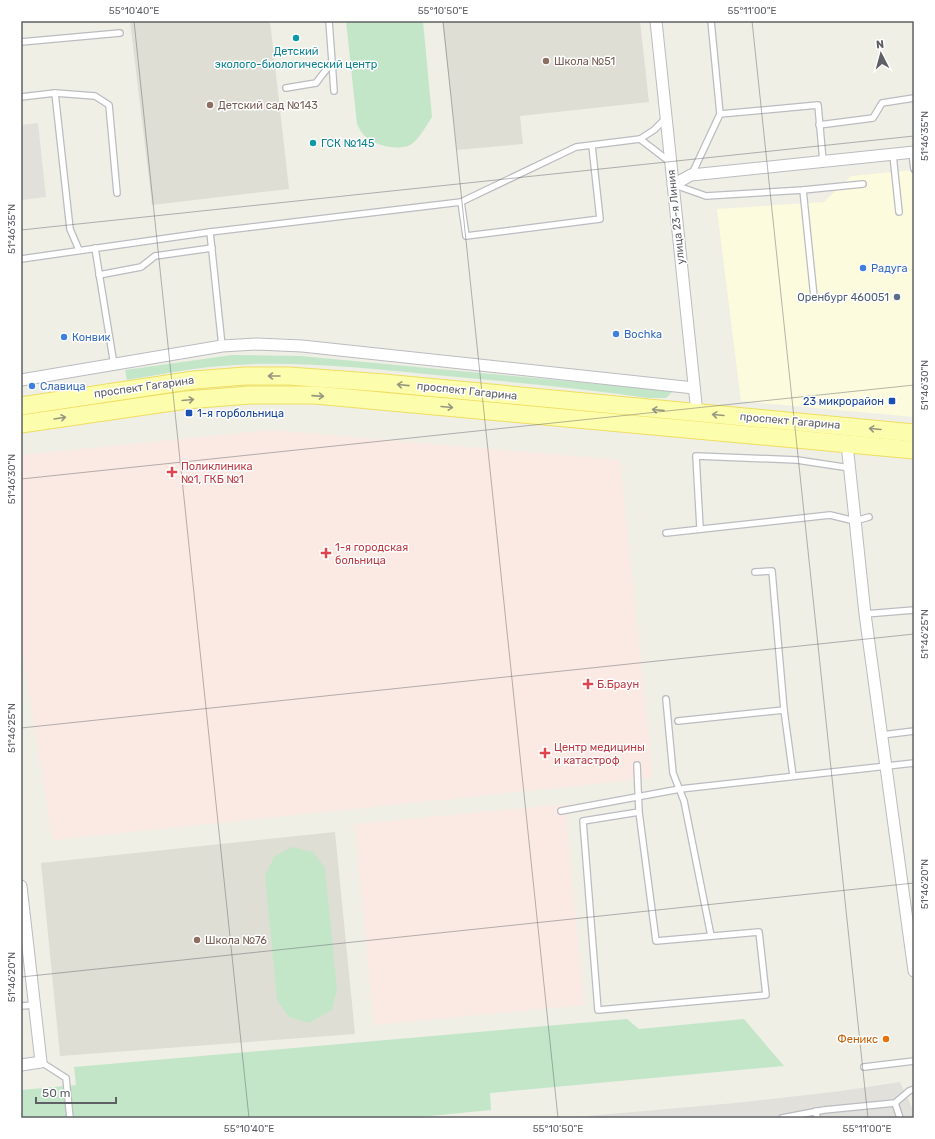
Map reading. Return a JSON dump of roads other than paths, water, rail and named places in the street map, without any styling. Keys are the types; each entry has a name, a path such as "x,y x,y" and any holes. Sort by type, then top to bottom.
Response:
{"main road":[{"name":"проспект Гагарина","path":"21,406 194,380 245,376 289,376 384,383 914,433"},
{"name":"проспект Гагарина","path":"21,424 186,400 250,395 315,395 914,450"},
{"path":"847,444 848,426"}],"street":[{"name":"улица 23-я Линия","path":"656,21 697,413"},
{"path":"673,185 692,175 913,152"},
{"path":"21,380 222,346 257,344 302,346 694,388"},
{"path":"847,444 865,614 912,940 914,971"},
{"path":"21,886 41,1062 21,1064"}],"lane":[{"path":"329,21 334,91"},
{"path":"692,175 720,114 711,21"},
{"path":"21,42 120,33"},
{"path":"286,88 316,83 332,62"},
{"path":"55,93 70,230 79,250"},
{"path":"21,97 55,93 96,96 109,105 117,193"},
{"path":"819,125 874,118 882,103 914,98"},
{"path":"720,114 818,105 823,161"},
{"path":"21,259 210,232 461,202 576,147 640,139 654,130 667,118"},
{"path":"640,139 670,162"},
{"path":"461,202 466,236 600,219 592,146"},
{"path":"913,152 914,169"},
{"path":"893,155 899,212"},
{"path":"673,185 706,196 803,190 863,184"},
{"path":"803,190 814,298"},
{"path":"210,232 222,346"},
{"path":"95,248 114,365"},
{"path":"99,275 141,268 155,256 212,248"},
{"path":"700,528 696,456 797,460 850,468"},
{"path":"666,532 830,515 855,521 870,517"},
{"path":"755,572 772,570 784,710 793,776"},
{"path":"865,614 914,610"},
{"path":"666,700 673,773 686,808 711,936"},
{"path":"678,721 784,710"},
{"path":"882,735 914,731"},
{"path":"561,811 680,789 914,763"},
{"path":"637,765 639,812 656,941 759,932 766,994 598,1010 582,821 639,812"},
{"path":"21,1006 34,1005"},
{"path":"864,1067 914,1061"},
{"path":"41,1062 66,1078 70,1118"},
{"path":"783,1118 816,1111 895,1103 909,1091 914,1089"},
{"path":"895,1103 900,1118"},
{"path":"816,1111 817,1118"}],"place":[{"name":"Детский эколого-биологический центр","path":"296,38"},
{"name":"Школа №51","path":"546,61"},
{"name":"Детский сад №143","path":"210,105"},
{"name":"ГСК №145","path":"313,143"},
{"name":"Радуга","path":"863,268"},
{"name":"Оренбург 460051","path":"897,297"},
{"name":"Bochka","path":"616,334"},
{"name":"Конвик","path":"64,337"},
{"name":"Славица","path":"32,386"},
{"name":"23 микрорайон","path":"892,401"},
{"name":"1-я горбольница","path":"189,413"},
{"name":"Поликлиника №1, ГКБ №1","path":"172,472"},
{"name":"1-я городская больница","path":"326,553"},
{"name":"Б.Браун","path":"588,684"},
{"name":"Центр медицины и катастроф","path":"545,753"},
{"name":"Школа №76","path":"197,940"},
{"name":"Феникс","path":"886,1039"}]}
